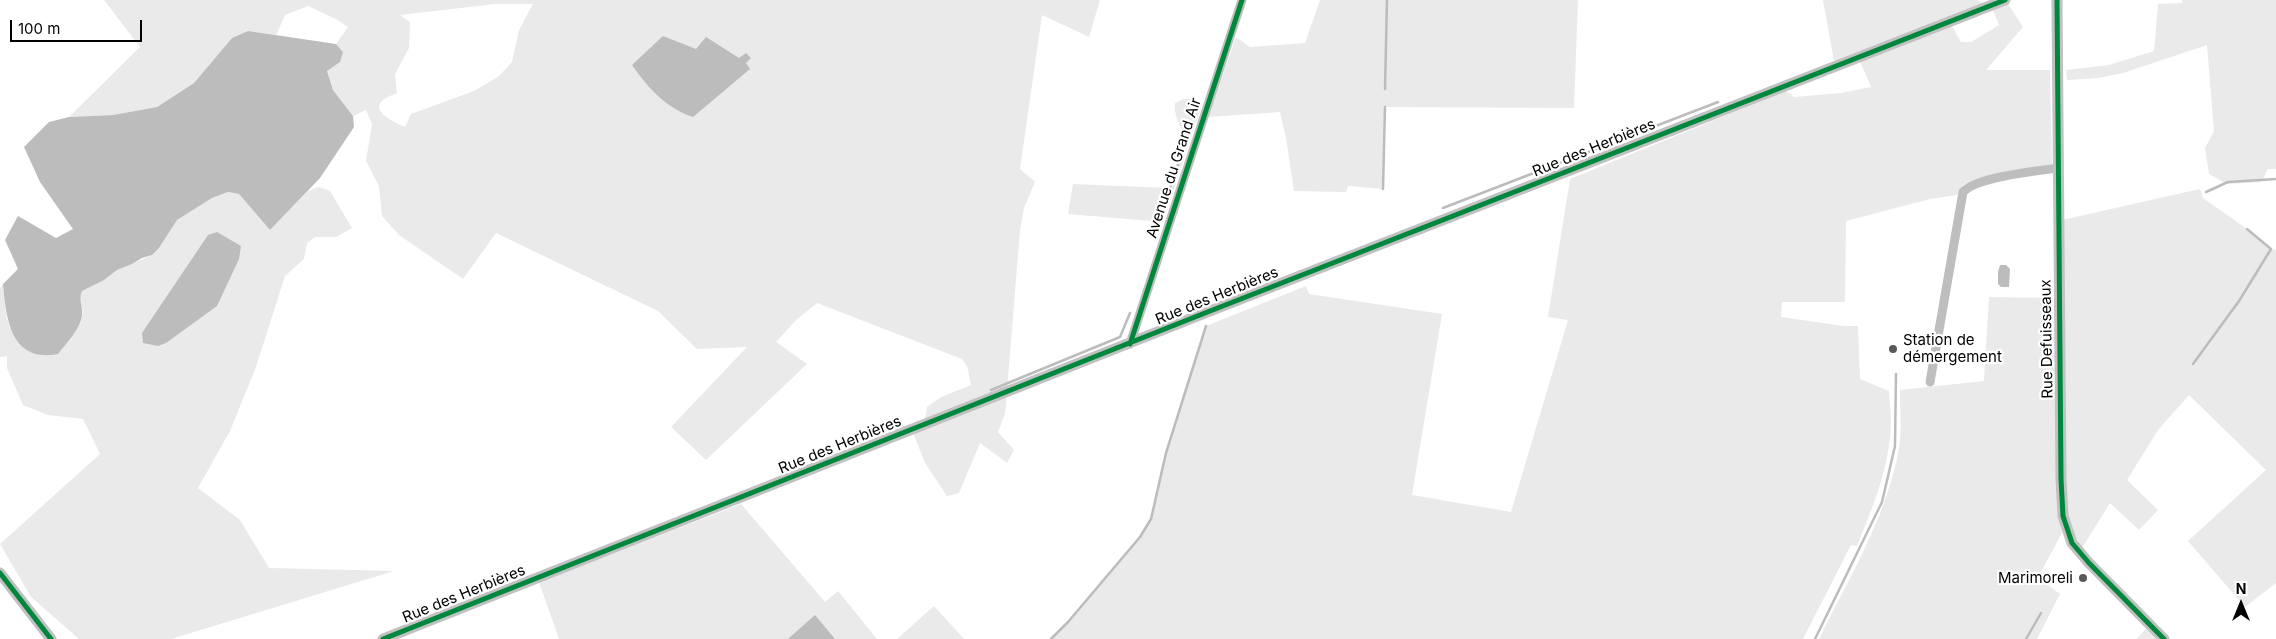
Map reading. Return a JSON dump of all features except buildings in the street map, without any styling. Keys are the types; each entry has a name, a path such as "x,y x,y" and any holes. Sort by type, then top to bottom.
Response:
{"street":[{"name":"Avenue du Grand Air","path":"1130,344 1242,0"},
{"name":"Rue des Herbières","path":"383,639 2005,0"},
{"name":"Rue Defuisseaux","path":"2057,0 2063,516 2072,543 2089,563 2164,639"},
{"path":"1930,382 1963,192 1967,188 1983,181 2058,168"},
{"path":"0,573 51,639"}],"shaded area":[{"path":"104,0 1100,0 1089,37 1042,15 1020,169 1035,182 1024,208 1020,231 1005,414 998,432 1014,450 1007,463 980,443 959,493 947,496 925,463 912,430 924,425 927,407 941,397 971,385 967,366 962,359 817,303 796,320 776,342 807,364 706,460 671,427 747,347 697,349 658,311 496,233 463,279 399,235 382,216 379,186 366,161 372,124 366,110 353,116 333,90 327,71 343,52 336,44 348,27 336,19 308,6 285,15 276,35 248,31 232,38 194,83 157,107 113,115 69,117 140,47","holes":["495,4 533,4 519,30 512,62 499,76 474,91 411,114 405,127 382,113 379,105 387,97 397,93 395,74 409,48 410,22 400,15"]},
{"path":"1320,0 1578,0 1574,108 1385,107 1383,189 1348,186 1346,192 1294,191 1280,112 1208,117 1236,37 1250,47 1305,43"},
{"path":"1823,0 1977,0 1984,3 1834,61"},
{"path":"2182,0 2276,0 2276,169 2268,169 2261,182 2227,184 2209,174 2205,148 2214,131 2207,45 2123,73 2099,78 2067,80 2066,70 2109,65 2154,51 2158,4 2182,3"},
{"path":"2008,4 2023,27 1986,70 2050,70 2052,164 1980,179 1963,185 1957,195 1930,199 1846,221 1845,302 1782,302 1781,317 1844,326 1858,326 1860,379 1889,391 1891,421 1885,466 1873,506 1857,546 1851,545 1803,639 1051,639 1068,622 1140,537 1151,519 1166,453 1206,326 1306,286 1309,294 1442,314 1412,495 1511,512 1568,320 1548,317 1570,179 1786,91 1794,97 1841,93 1871,87 1860,61 1952,26 1961,42 1971,42 1999,25 1993,10"},
{"path":"248,31 336,44 343,52 340,62 327,71 333,90 353,116 354,127 320,178 270,230 239,194 228,192 212,198 177,220 159,248 152,255 117,270 104,280 82,291 80,297 82,315 79,326 58,354 42,355 30,352 14,336 6,311 3,284 18,269 5,240 18,216 56,238 73,229 40,182 24,147 49,122 69,117 113,115 157,107 194,83 232,38"},
{"path":"663,36 696,49 706,37 739,58 746,53 751,58 746,63 750,69 693,117 666,103 644,82 632,65"},
{"path":"1184,99 1195,99 1203,102 1163,222 1068,214 1073,184 1167,188 1171,186 1183,144 1175,112 1175,103"},
{"path":"319,187 330,191 352,228 336,237 315,237 307,243 304,259 285,276 256,367 230,431 198,488 240,520 269,568 394,571 171,639 79,639 31,597 0,544 100,454 83,419 48,415 23,405 7,368 7,356 0,357 0,288 3,284 7,319 13,333 25,349 83,313 79,298 82,291 104,280 117,270 152,255 159,248 177,220 212,198 228,192 239,194 270,230 308,191"},
{"path":"2200,189 2203,198 2247,229 2271,249 2276,250 2276,583 2245,607 2188,541 2266,470 2189,395 2158,430 2127,480 2158,510 2139,530 2110,503 2082,548 2071,530 2066,506 2062,220"},
{"path":"217,232 241,246 239,259 217,306 166,343 158,346 143,343 142,333 208,235"},
{"path":"2000,265 2006,265 2010,269 2009,287 2001,287 1998,284"},
{"path":"1989,297 2053,298 2057,499 2062,533 2038,577 2060,594 2037,639 1819,639 1866,546 1886,498 1899,448 1901,427 1900,390 1984,381"},
{"path":"741,504 825,602 838,591 877,639 559,639 539,582"},
{"path":"934,606 964,639 897,639"},
{"path":"815,615 835,639 788,639"},
{"path":"2146,629 2156,639 2136,639"}],"waterway":[{"path":"1385,89 1387,0"},
{"path":"1443,208 1718,102"},
{"path":"1383,189 1385,107"},
{"path":"1168,194 1186,141"},
{"path":"2206,192 2228,182 2276,179"},
{"path":"2193,364 2239,301 2271,249 2247,229"},
{"path":"991,390 1120,337 1130,313"},
{"path":"1051,639 1068,622 1140,537 1151,519 1166,453 1206,326"},
{"path":"1815,639 1882,502 1895,446 1896,374"},
{"path":"2026,639 2041,613"}],"cycle path":[{"path":"1130,344 1242,0"},
{"path":"383,639 1205,313 2005,0"},
{"path":"2057,0 2061,479 2063,516 2072,543 2089,563 2164,639"},
{"path":"0,573 51,639"}],"place":[{"name":"Station de démergement","path":"1893,349"},
{"name":"Marimoreli","path":"2083,578"}]}
